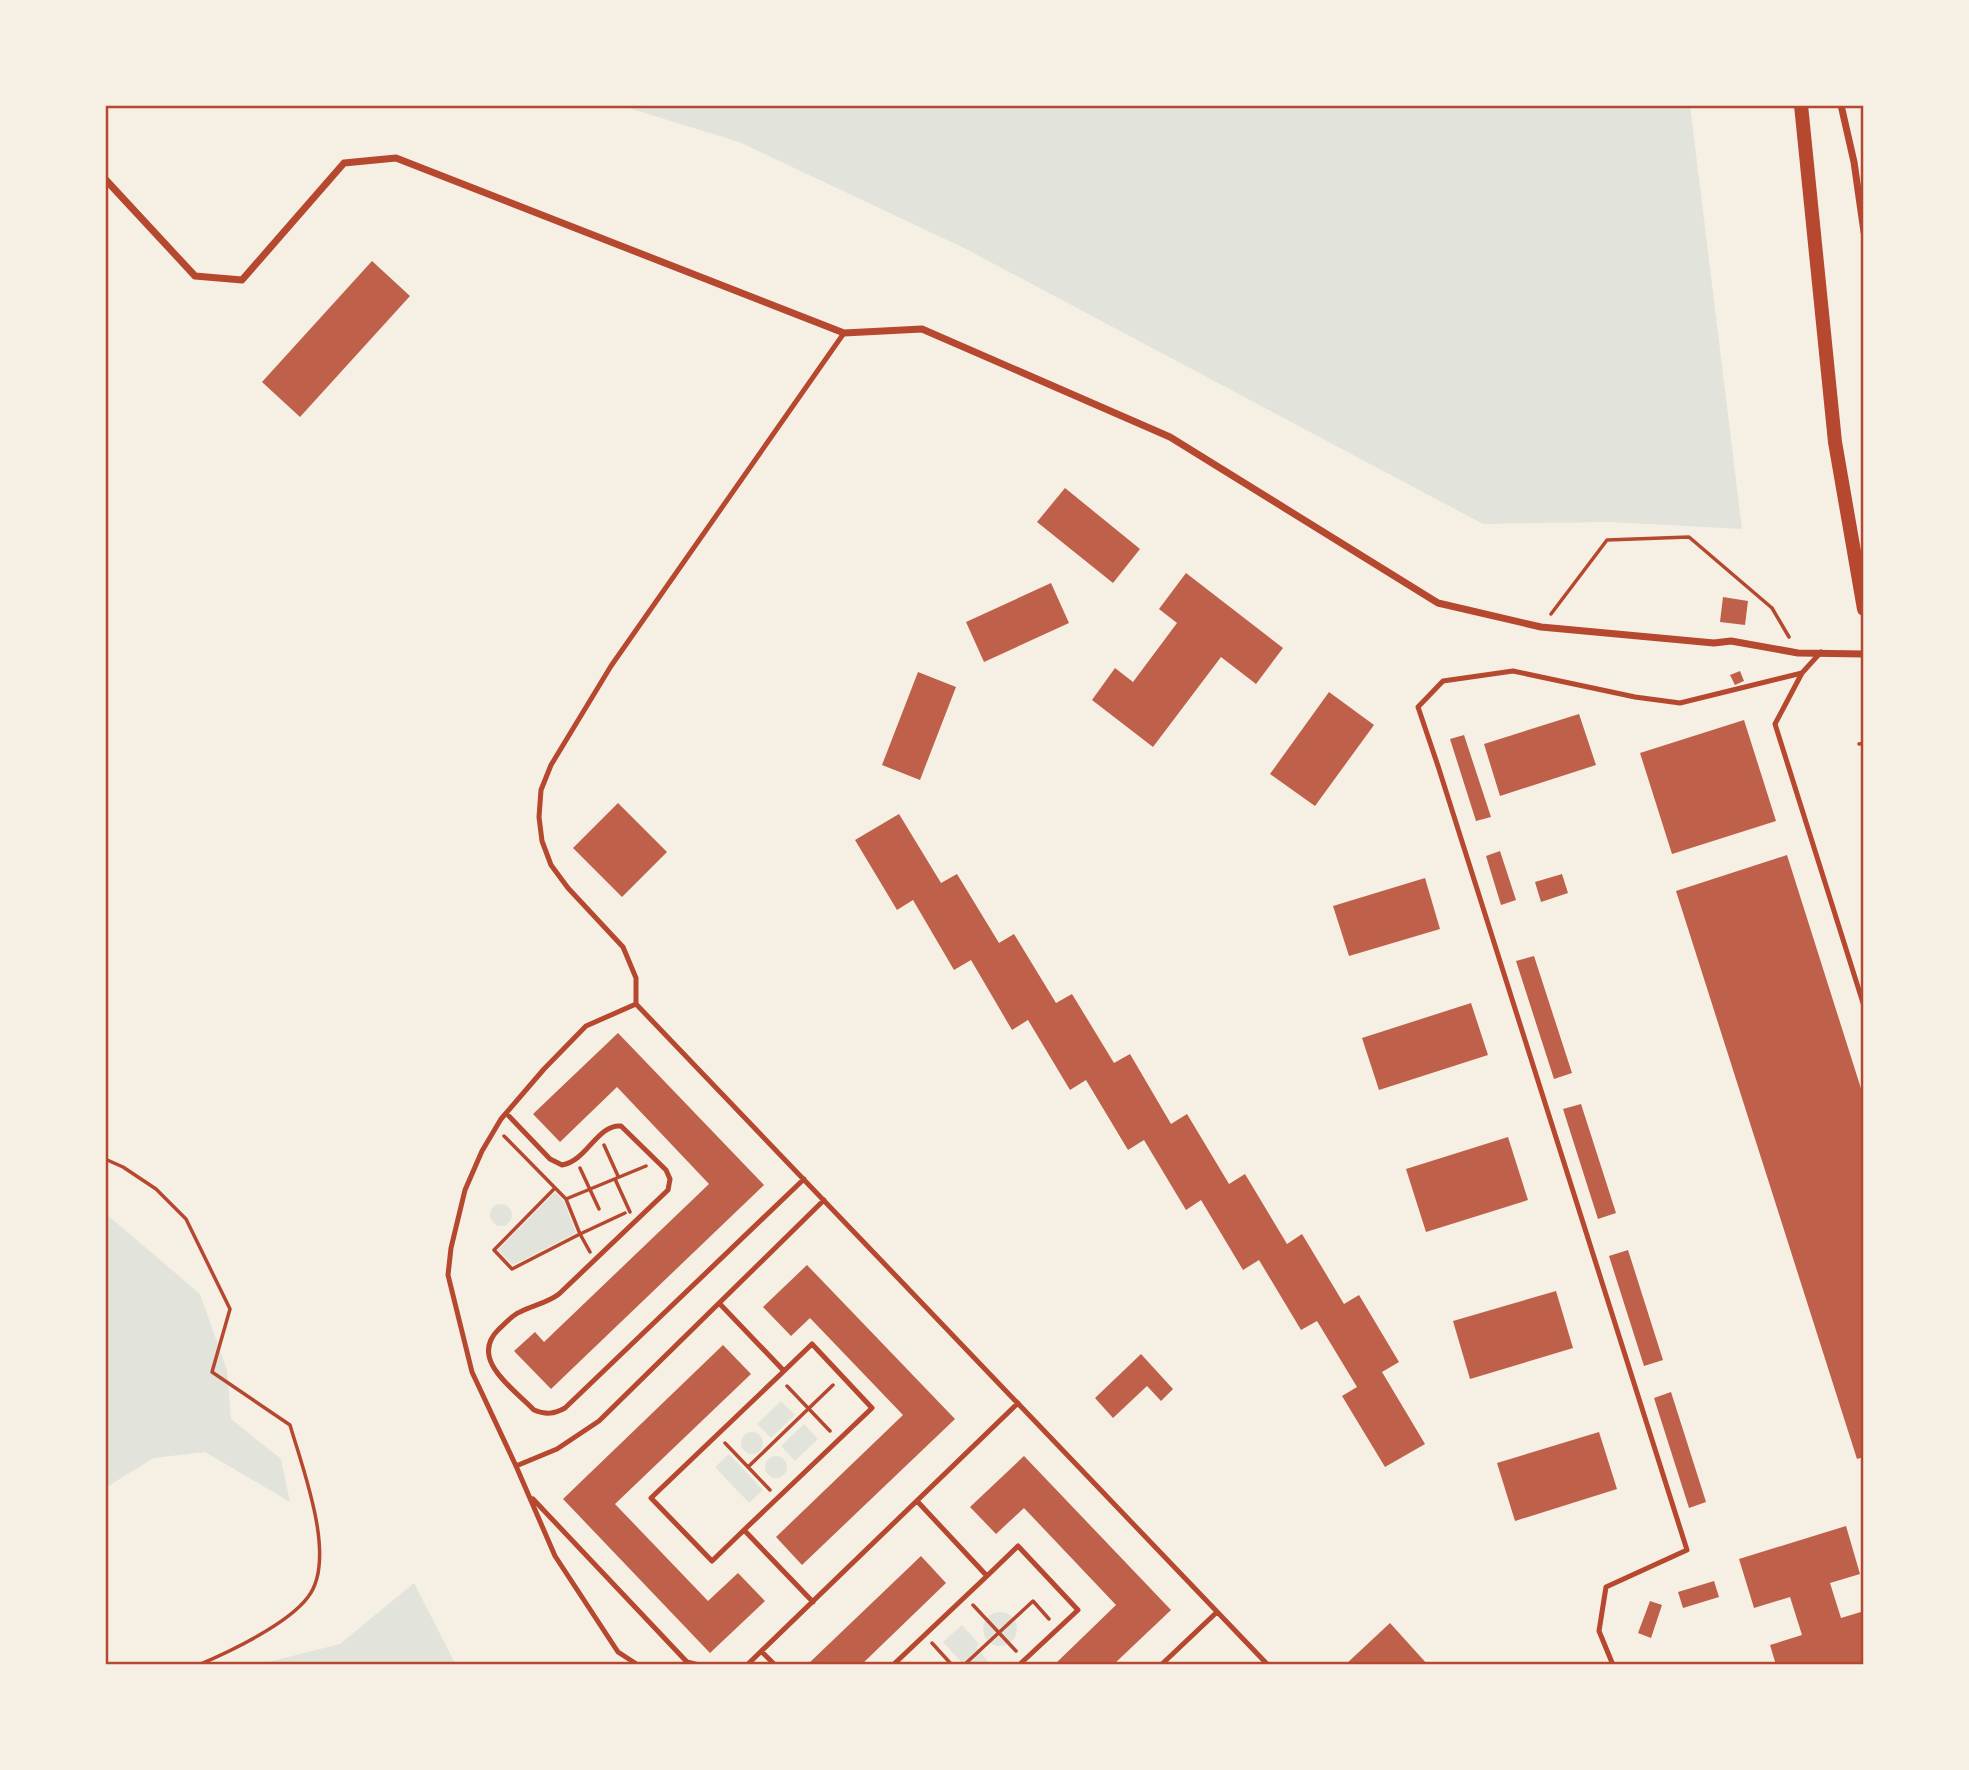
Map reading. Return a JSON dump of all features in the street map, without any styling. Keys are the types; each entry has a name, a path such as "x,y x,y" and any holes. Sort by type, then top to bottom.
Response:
{"main road":[{"path":"1801,105 1835,442 1864,610"}],"street":[{"path":"1841,105 1854,162 1864,232"},
{"path":"105,179 195,276 242,280 344,163 396,158 844,333 922,329 1170,437 1438,603 1541,627 1714,643 1731,641 1798,653 1864,654"}],"lane":[{"path":"844,333 611,666 551,765 541,790 539,817 542,841 551,865 568,888 623,947 636,978 636,1004 1268,1665"},
{"path":"1821,652 1802,673 1775,724 1864,1006"},
{"path":"1613,1665 1599,1631 1606,1587 1687,1550 1418,707 1443,681 1513,671 1634,697 1680,703 1802,673"},
{"path":"636,1004 586,1026 506,1113 482,1151 465,1190 451,1248 448,1275 472,1372 555,1556 618,1652 638,1665"},
{"path":"506,1113 556,1163 568,1164 576,1160 613,1125 621,1126 669,1175 668,1189 559,1294 547,1302 514,1315 490,1338 487,1352 495,1369 534,1410 550,1414 565,1408 804,1179"},
{"path":"516,1466 557,1449 599,1421 824,1200"},
{"path":"719,1303 784,1371"},
{"path":"812,1344 842,1376 872,1408 712,1562 651,1498 812,1344"},
{"path":"747,1665 1018,1403"},
{"path":"1864,1481 1864,1486"},
{"path":"529,1494 687,1662 699,1665"},
{"path":"917,1501 987,1576"},
{"path":"744,1530 813,1602"},
{"path":"893,1665 1018,1546 1078,1610 1022,1663"},
{"path":"1161,1665 1217,1612"},
{"path":"762,1652 775,1665"}],"path":[{"path":"1541,627 1607,540 1689,537 1772,608 1798,653"},
{"path":"496,1128 566,1199 594,1260"},
{"path":"600,1137 635,1221"},
{"path":"105,1159 123,1167 156,1189 186,1219 230,1309 212,1372 290,1425 319,1533 319,1570 309,1597 284,1619 227,1653 198,1665"},
{"path":"576,1160 599,1209"},
{"path":"566,1199 657,1161"},
{"path":"555,1188 494,1250 512,1269 630,1211"},
{"path":"748,1466 842,1376"},
{"path":"778,1377 838,1440"},
{"path":"718,1434 778,1498"},
{"path":"965,1596 1022,1663"},
{"path":"964,1665 1033,1601 1058,1629"},
{"path":"923,1635 952,1665"}],"shaded area":[{"path":"619,105 1690,105 1742,529 1610,522 1483,524 966,249 739,142"},
{"path":"555,1192 564,1201 576,1233 513,1265 498,1250"},
{"path":"501,1204 509,1207 512,1215 509,1223 501,1226 493,1223 490,1215 493,1207"},
{"path":"105,1213 200,1294 227,1370 231,1419 281,1459 290,1502 205,1452 154,1458 105,1488"},
{"path":"781,1401 795,1415 771,1438 757,1424"},
{"path":"804,1424 818,1439 795,1461 781,1446"},
{"path":"752,1432 760,1435 763,1443 760,1451 752,1454 744,1451 741,1443 744,1435"},
{"path":"729,1454 763,1490 749,1503 715,1467"},
{"path":"776,1456 784,1459 787,1467 784,1475 776,1478 768,1475 765,1467 768,1459"},
{"path":"414,1583 456,1665 256,1665 340,1644"},
{"path":"1000,1612 1012,1617 1017,1629 1012,1641 1000,1646 988,1641 983,1629 988,1617"},
{"path":"962,1625 979,1644 976,1647 991,1665 964,1665 943,1642"}],"building":[{"path":"372,261 410,296 300,417 262,382"},
{"path":"1065,488 1140,549 1113,583 1037,522"},
{"path":"1186,573 1283,648 1256,684 1221,657 1153,747 1092,700 1115,668 1133,682 1177,623 1159,609"},
{"path":"1051,583 1069,623 984,662 966,622"},
{"path":"1723,597 1748,601 1745,625 1720,622"},
{"path":"1740,671 1744,681 1735,685 1730,675"},
{"path":"918,672 956,687 920,780 882,765"},
{"path":"1329,692 1374,725 1315,806 1270,774"},
{"path":"1579,714 1596,765 1500,796 1484,744"},
{"path":"1744,720 1776,821 1672,854 1640,753"},
{"path":"1464,735 1491,817 1476,821 1450,739"},
{"path":"618,803 667,852 622,897 573,848"},
{"path":"899,814 941,883 957,874 999,943 1014,934 1056,1003 1072,994 1114,1063 1130,1054 1171,1124 1187,1114 1229,1184 1245,1174 1287,1244 1302,1234 1344,1304 1359,1295 1399,1362 1382,1372 1425,1444 1385,1467 1342,1396 1357,1387 1317,1321 1301,1330 1259,1260 1243,1270 1201,1200 1186,1210 1144,1140 1128,1150 1086,1080 1070,1090 1028,1020 1012,1030 971,960 954,970 913,900 897,910 855,840"},
{"path":"1500,851 1516,900 1501,905 1486,856"},
{"path":"1787,855 1864,1098 1864,1457 1857,1459 1676,891"},
{"path":"1562,874 1568,893 1541,902 1535,882"},
{"path":"1425,878 1440,929 1349,956 1333,906"},
{"path":"1534,956 1572,1073 1554,1079 1516,961"},
{"path":"1471,1003 1488,1055 1379,1090 1362,1038"},
{"path":"618,1033 764,1185 551,1389 514,1351 535,1332 544,1342 709,1184 617,1087 560,1142 533,1114"},
{"path":"1581,1104 1616,1213 1598,1219 1563,1109"},
{"path":"1508,1137 1528,1200 1426,1232 1406,1169"},
{"path":"1628,1250 1663,1360 1644,1366 1609,1256"},
{"path":"807,1265 955,1419 802,1565 776,1537 903,1415 810,1318 791,1336 763,1307"},
{"path":"1556,1291 1573,1348 1470,1379 1453,1321"},
{"path":"723,1345 751,1374 615,1504 708,1601 738,1573 765,1601 710,1653 563,1499"},
{"path":"1141,1354 1173,1389 1161,1401 1147,1386 1113,1418 1095,1398"},
{"path":"1671,1392 1706,1502 1689,1508 1654,1398"},
{"path":"1599,1432 1617,1489 1515,1521 1497,1463"},
{"path":"1024,1456 1171,1610 1113,1665 1054,1665 1116,1605 1024,1508 996,1534 970,1507"},
{"path":"1846,1526 1860,1574 1830,1583 1841,1618 1864,1611 1864,1665 1776,1665 1770,1645 1802,1635 1790,1597 1754,1608 1739,1559"},
{"path":"921,1556 946,1583 861,1665 807,1665"},
{"path":"1714,1581 1719,1597 1683,1608 1678,1592"},
{"path":"1650,1601 1662,1605 1651,1638 1638,1633"},
{"path":"1390,1623 1428,1665 1345,1665"}]}
